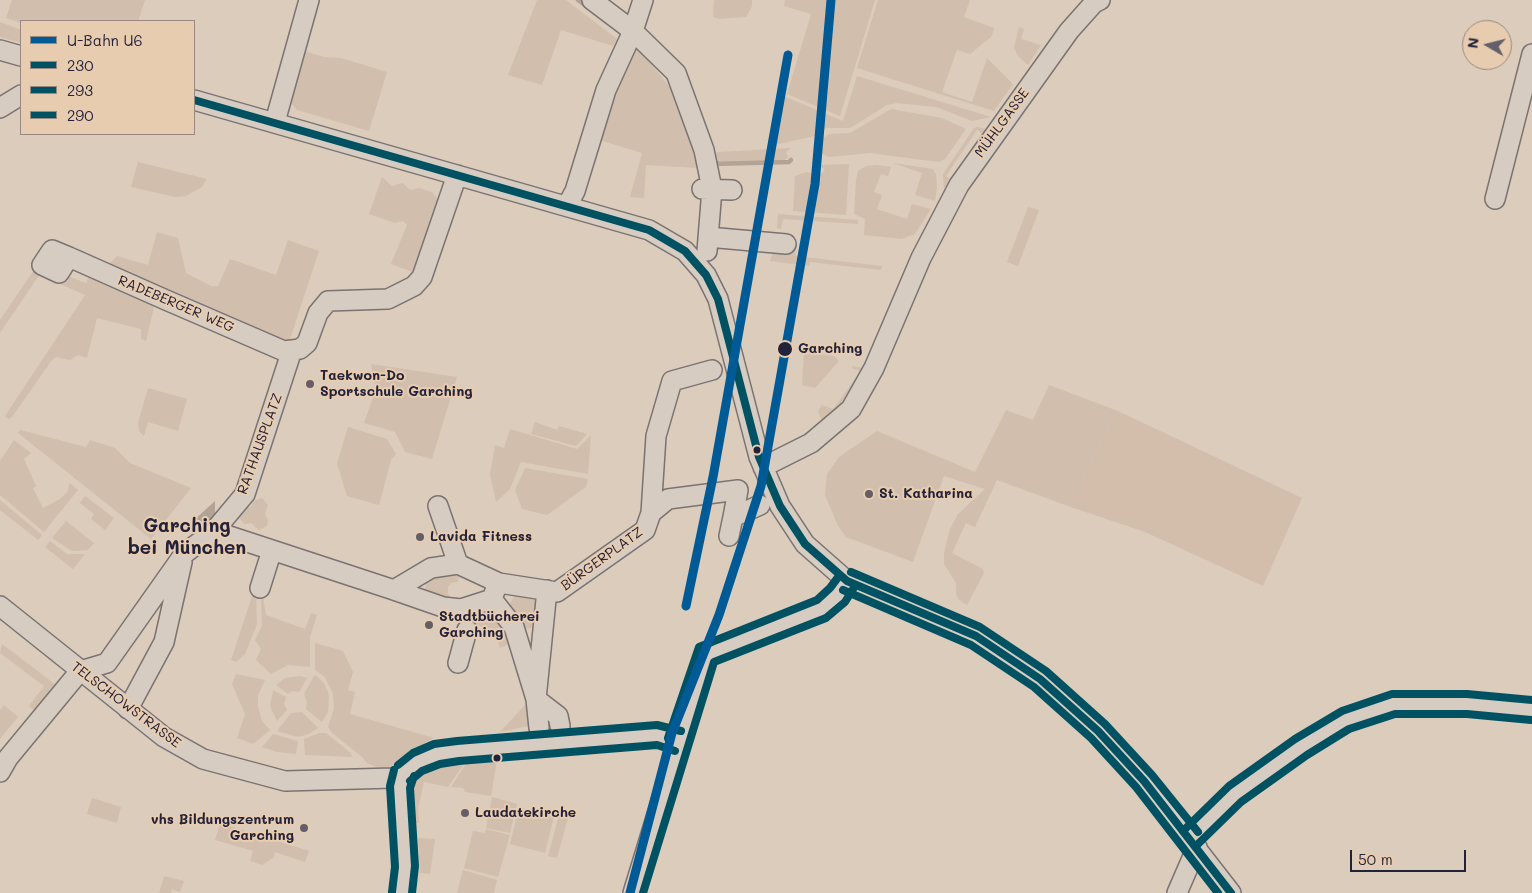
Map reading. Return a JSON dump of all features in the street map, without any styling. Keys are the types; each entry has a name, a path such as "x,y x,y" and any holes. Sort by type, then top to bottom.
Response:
{"street":[{"path":"275,122 309,0"},
{"path":"592,0 633,32 676,73 706,161 707,244 786,244"},
{"path":"567,206 575,191 606,90 633,32 644,0"},
{"name":"MÜHLGASSE","path":"763,467 811,443 851,409 874,368 921,258 946,208 982,149 1069,31 1094,2 1100,0"},
{"path":"0,50 20,56"},
{"path":"1495,200 1532,54"},
{"path":"0,108 20,96"},
{"path":"195,100 567,206 654,233 685,252 706,275 718,299 763,467 780,506 795,531 816,555 847,581 931,615 976,636 1040,679 1098,731 1138,774 1231,893"},
{"path":"288,350 300,349 307,343 318,313 328,302 388,299 414,286 422,277 457,175"},
{"path":"707,189 732,190"},
{"name":"RADEBERGER WEG","path":"69,257 288,350"},
{"name":"RATHAUSPLATZ","path":"80,671 107,664 184,554 214,531 245,494 288,350"},
{"name":"BÜRGERPLATZ","path":"464,620 495,591 546,590 557,592 645,530 651,513 656,436 672,382 712,370"},
{"path":"651,513 668,499 738,490 729,536"},
{"path":"733,517 760,505"},
{"path":"394,590 431,568 458,564 438,506"},
{"path":"214,531 442,607 464,620 458,663"},
{"path":"260,588 275,551"},
{"path":"128,709 164,642 184,554"},
{"name":"BÜRGERPLATZ","path":"458,564 495,591 514,627 536,699 539,728"},
{"path":"633,893 706,654 822,609 838,595 847,581"},
{"name":"BÜRGERPLATZ","path":"536,699 546,590"},
{"name":"TELSCHOWSTRASSE","path":"0,606 159,733 203,759 285,781 370,781 393,778 404,773 417,762 430,757 458,752 658,735 678,741"},
{"path":"0,772 8,758 80,671"},
{"path":"536,699 558,716 560,726"},
{"path":"1176,893 1193,842 1235,794 1301,747 1345,720 1393,704 1467,704 1532,710"},
{"path":"402,893 405,867 400,787 404,773"}],"shaded area":[{"path":"12,0 145,0 138,20 20,20 20,23 6,18"},
{"path":"537,0 566,0 617,39 613,46 561,30 542,85 508,75"},
{"path":"714,0 752,0 752,6 746,17 719,19 713,17"},
{"path":"785,0 875,0 840,116 787,94 811,14 784,6"},
{"path":"878,0 970,0 964,17 994,28 992,36 970,54 957,50 942,92 972,102 987,58 1013,84 994,111 857,68"},
{"path":"0,22 20,30 20,43 0,37"},
{"path":"1019,27 1024,29 1021,39 1041,45 1028,65 1018,56 1014,48"},
{"path":"633,43 671,89 690,135 698,168 646,165 644,198 630,197 642,153 596,139"},
{"path":"304,51 324,57 341,58 387,72 369,131 297,110 290,102"},
{"path":"857,76 991,117 972,121 936,107 897,103 887,105 850,128 826,128 815,136 778,144 771,133 781,95 843,121"},
{"path":"891,109 942,118 966,129 945,159 938,162 870,153 829,157 819,153 819,143 829,134 850,133"},
{"path":"974,128 991,130 987,137 977,130 946,176 955,183 948,194 944,191 943,174"},
{"path":"791,148 786,152 788,158 782,161 714,163 714,154 718,152"},
{"path":"138,162 207,179 202,187 186,196 175,197 131,187"},
{"path":"893,163 933,169 936,174 937,188 935,201 915,195 922,173"},
{"path":"849,164 846,215 793,211 795,176 807,172 819,175 825,170 819,165"},
{"path":"866,166 891,167 888,176 881,174 874,192 882,195 877,209 907,219 912,204 931,209 915,234 902,239 864,235 865,219 854,214 856,180 858,171"},
{"path":"382,177 392,186 403,183 410,190 419,188 432,192 436,197 438,204 418,265 413,272 391,264 407,225 403,221 395,223 369,214"},
{"path":"1028,207 1039,210 1018,266 1007,262"},
{"path":"778,214 858,220 858,224 783,219 781,229 777,228"},
{"path":"157,232 178,238 186,273 211,286 218,286 230,259 276,275 288,240 319,251 289,342 280,342 108,265 117,256 148,265"},
{"path":"794,249 796,256 882,266 881,270 810,262 809,266 770,261 773,252 784,253 786,250"},
{"path":"36,267 42,271 0,333 0,320"},
{"path":"74,267 70,277 86,283 90,274 150,299 154,307 146,341 141,339 141,329 97,318 87,358 78,355 70,360 56,357 52,360 9,419 5,416 85,295 58,283 68,268"},
{"path":"804,352 834,356 839,361 815,388 802,385"},
{"path":"371,364 457,377 432,459 405,452 395,432 364,423 376,389"},
{"path":"853,366 863,368 862,371 841,403 822,421 818,411 822,405 833,409 861,371 851,368"},
{"path":"1049,385 1118,411 1068,506 997,480 975,527 966,523 952,553 983,569 984,573 967,605 959,600 956,594 956,583 944,564 944,553 950,529 958,514 985,489 944,476 913,562 846,537 838,526 825,495 827,474 839,457 877,431 975,472 1006,410 1033,420"},
{"path":"148,388 187,399 178,431 148,422 144,436 139,431 138,423"},
{"path":"1118,411 1302,498 1263,586 1145,532 1068,506"},
{"path":"535,422 557,430 559,426 587,434 576,446 531,434"},
{"path":"348,427 387,439 396,454 391,460 379,505 347,496 337,463"},
{"path":"510,429 577,449 591,435 588,474 521,462 510,489 496,502 490,475 495,445 504,448"},
{"path":"20,430 86,447 90,440 115,448 130,463 191,488 151,539 18,433"},
{"path":"14,440 31,453 24,459 36,486 33,488 43,508 60,499 67,492 70,483 78,490 44,532 0,495 0,461"},
{"path":"525,468 588,479 586,487 547,515 522,509 515,490"},
{"path":"85,496 114,518 105,530 91,519 94,514 80,503"},
{"path":"262,498 268,505 265,514 268,520 267,526 259,530 251,523 244,524 238,516 246,507 251,507 253,501"},
{"path":"0,500 42,535 38,540 0,510"},
{"path":"215,501 215,517 201,531 181,532"},
{"path":"66,521 94,543 88,550 72,551 52,538"},
{"path":"50,541 67,554 85,554 73,569 45,547"},
{"path":"442,573 459,576 458,582 451,583 448,587 448,594 451,598 450,604 424,594 428,574 441,577"},
{"path":"253,593 256,594 257,624 245,654 236,662 231,660"},
{"path":"515,595 535,597 536,627 525,629 517,626 509,605"},
{"path":"261,597 263,597 266,615 305,629 311,613 317,615 310,637 310,667 288,665 271,674 256,660 261,649 255,640 262,626"},
{"path":"476,610 501,617 513,642 500,648 494,630 469,625 465,614"},
{"path":"315,643 343,651 353,672 348,690 355,692 350,714 434,738 413,749 389,767 376,767 367,763 332,733 328,727 334,708 333,694 325,677 315,670"},
{"path":"2,644 56,685 36,712 29,706 44,686 0,653"},
{"path":"236,674 265,680 258,695 258,707 262,721 270,730 253,744 237,738 245,714 232,684"},
{"path":"300,676 307,678 299,692 292,691 288,694 276,685 285,678"},
{"path":"314,676 317,676 325,685 329,695 328,712 322,722 306,709 307,702 304,694"},
{"path":"273,690 286,697 284,704 287,710 277,721 270,706"},
{"path":"528,702 532,721 528,726 500,732"},
{"path":"4,705 18,717 0,739 0,710"},
{"path":"302,712 318,728 309,734 298,737 277,731 291,713"},
{"path":"319,733 326,733 351,753 352,757 305,755 304,739"},
{"path":"273,734 298,741 296,754 277,752 262,747"},
{"path":"497,760 491,796 465,792 463,788 451,787 467,762"},
{"path":"466,761 448,787 424,782 418,809 419,823 416,823 413,785 417,778 434,766"},
{"path":"492,797 517,804 510,833 486,828"},
{"path":"92,798 121,807 117,823 87,814"},
{"path":"519,807 554,816 545,853 510,844"},
{"path":"559,815 568,818 557,858 548,856"},
{"path":"220,823 309,851 305,862 275,852 273,858 262,865 250,861 253,851 215,840"},
{"path":"486,829 510,835 498,877 464,868 473,831 485,833"},
{"path":"418,838 435,839 430,874 420,873"},
{"path":"463,870 497,880 494,893 457,893"},
{"path":"164,876 184,881 180,892 172,889 171,893 159,893"}],"waterway":[{"path":"578,0 589,8"},
{"path":"711,164 789,162 791,160"}],"metro line":[{"name":"U6","path":"630,893 672,733 719,615 761,486 815,184 831,0"},
{"name":"U6","path":"686,606 713,477 788,55"}],"transit line":[{"name":"230","path":"195,100 649,230 685,251 706,275 718,299 759,457 780,506 805,544 847,581 976,636 1040,679 1098,731 1144,781 1231,893"},
{"name":"290","path":"851,572 980,627 1046,671 1105,724 1152,775 1198,832"},
{"name":"290","path":"668,738 699,647 817,600 839,576"},
{"name":"293","path":"643,893 714,662 826,618 845,602 855,586"},
{"name":"293","path":"843,590 971,645 1034,687 1091,738 1136,787 1218,893"},
{"name":"290","path":"1183,831 1229,786 1295,739 1342,711 1392,694 1467,694 1532,700"},
{"name":"293","path":"1197,845 1241,802 1307,755 1349,729 1395,714 1467,714 1531,720"},
{"name":"290","path":"398,765 413,753 434,744 457,741 657,725 681,731"},
{"name":"293","path":"410,781 422,771 440,764 459,761 657,745 675,751"},
{"name":"290","path":"392,892 395,867 390,786 394,770"},
{"name":"293","path":"412,893 415,866 410,788 414,776"}],"place":[{"name":"Garching","path":"785,349"},
{"name":"Taekwon-Do Sportschule Garching","path":"310,384"},
{"name":"St. Katharina","path":"869,494"},
{"name":"Lavida Fitness","path":"420,537"},
{"name":"Stadtbücherei Garching","path":"429,625"},
{"name":"Laudatekirche","path":"465,813"},
{"name":"vhs Bildungszentrum Garching","path":"304,828"}],"district":[{"name":"Garching bei München","path":"187,537"}]}
